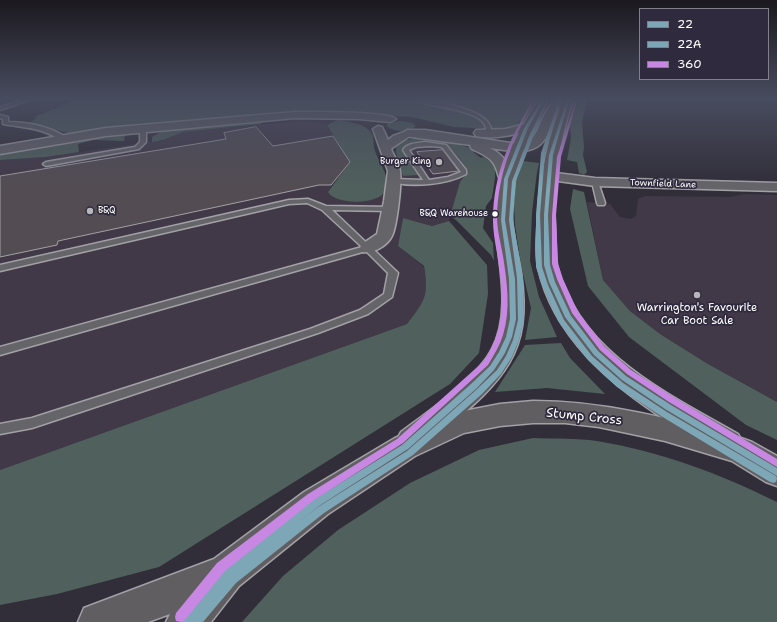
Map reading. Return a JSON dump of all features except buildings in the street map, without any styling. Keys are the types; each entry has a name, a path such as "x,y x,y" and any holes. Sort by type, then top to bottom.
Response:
{"main road":[{"path":"404,447 474,386 492,368 502,353 509,338 513,319 514,302 503,220 504,195 506,179 526,129"},
{"path":"560,129 550,166 546,216 547,266 552,282 568,317 596,352 624,378 668,407 741,451"},
{"name":"Stump Cross","path":"186,622 226,573 316,503 404,447 459,424 500,415 534,412 565,412 630,421 741,451 777,472"},
{"path":"98,622 226,573"}],"street":[{"path":"0,150 65,139 143,129"},
{"path":"378,129 390,133 454,135 505,133 522,129"},
{"path":"368,248 377,243 385,234 390,208 394,172 378,129"},
{"path":"385,148 397,138 421,131 423,129"},
{"path":"439,129 486,150 504,166 506,179"},
{"path":"533,146 538,142 544,129"},
{"path":"454,135 533,146 546,150 550,166"},
{"name":"Townfield Lane","path":"550,166 595,182 777,188"}],"lane":[{"path":"48,129 65,139"},
{"path":"46,164 138,148 143,142 143,129"},
{"path":"488,129 489,133"},
{"path":"393,181 427,181 453,179 464,173 444,146 420,145 407,148 406,150 427,181"},
{"path":"595,182 601,204"},
{"path":"0,268 289,202 308,201 325,208 393,273 389,295 364,312 314,331 188,373 32,423 0,429"},
{"path":"325,208 390,208"},
{"path":"0,351 368,248"}],"shaded area":[{"path":"52,129 135,129 75,135"},
{"path":"212,129 183,132 163,140 152,142 152,137 164,130"},
{"path":"215,129 330,129 350,162 328,192 353,201 375,199 386,190 386,176 418,175 403,149 406,147 433,143 444,144 459,157 468,170 460,182 449,221 432,226 403,218 398,246 424,267 427,288 424,302 407,324 0,470 0,160 46,157 163,140 183,132"},
{"path":"330,129 369,130 372,134 376,153 387,179 385,191 381,196 375,199 357,202 339,199 332,196 328,192 350,162"},
{"path":"391,129 411,129 405,131"},
{"path":"570,129 583,129 583,155 587,172 584,175 579,173 577,162 567,160 571,138"},
{"path":"125,134 124,141 94,140 78,144 79,152 46,157 0,160 0,155"},
{"path":"425,138 450,142 477,150 473,152 481,158 484,157 495,165 492,198 486,206 483,228 493,243 494,261 491,255 456,220 450,216 460,182 468,170 455,153 449,148 436,143 406,147 403,149 419,175 403,176 397,158 397,146 399,143 405,141"},
{"path":"523,161 539,163 532,213 530,261 539,297 557,337 525,340 531,308 521,265 515,225 514,204 515,185"},
{"path":"573,189 584,192 603,280 630,311 660,334 708,364 777,402 777,440 746,425 629,337 588,286 570,209"},
{"name":"Warrington's Favourite Car Boot Sale","path":"744,194 777,195 777,402 708,364 660,334 630,311 603,280 587,202 610,204 620,217 631,219 636,216 638,199 645,196 731,197"},
{"path":"403,218 432,226 449,221 487,265 488,294 479,353 450,384 159,567 57,594 0,605 0,470 407,324 422,303 426,292 426,285 424,266 398,246"},
{"path":"561,343 570,358 605,394 547,388 495,392 525,345"},
{"path":"533,438 597,441 667,457 733,482 777,502 777,622 242,622 283,576 338,530 410,483 479,450"}],"transit line":[{"name":"360","path":"180,617 221,567 311,497 400,441 486,363 500,335 505,308 504,280 495,223 497,187 511,142 517,129"},
{"name":"22","path":"186,622 226,573 316,503 405,447 474,386 492,368 502,353 509,337 513,319 512,279 503,220 506,179 526,129"},
{"name":"22A","path":"196,622 232,579 321,510 410,453 479,392 499,372 509,357 516,340 521,320 520,278 511,220 514,181 535,129"},
{"name":"22A","path":"551,129 543,153 538,215 539,267 545,285 561,321 590,358 620,385 664,414 773,479"},
{"name":"22","path":"559,129 551,155 546,215 547,265 552,282 568,317 596,353 624,378 668,407 777,472"},
{"name":"360","path":"568,129 559,157 554,215 555,264 575,313 602,348 629,372 672,400 777,463"}],"place":[{"name":"Burger King","path":"439,162"},
{"name":"B&Q","path":"90,211"},
{"name":"B&Q Warehouse","path":"495,214"},
{"name":"Warrington's Favourite Car Boot Sale","path":"697,295"}]}
